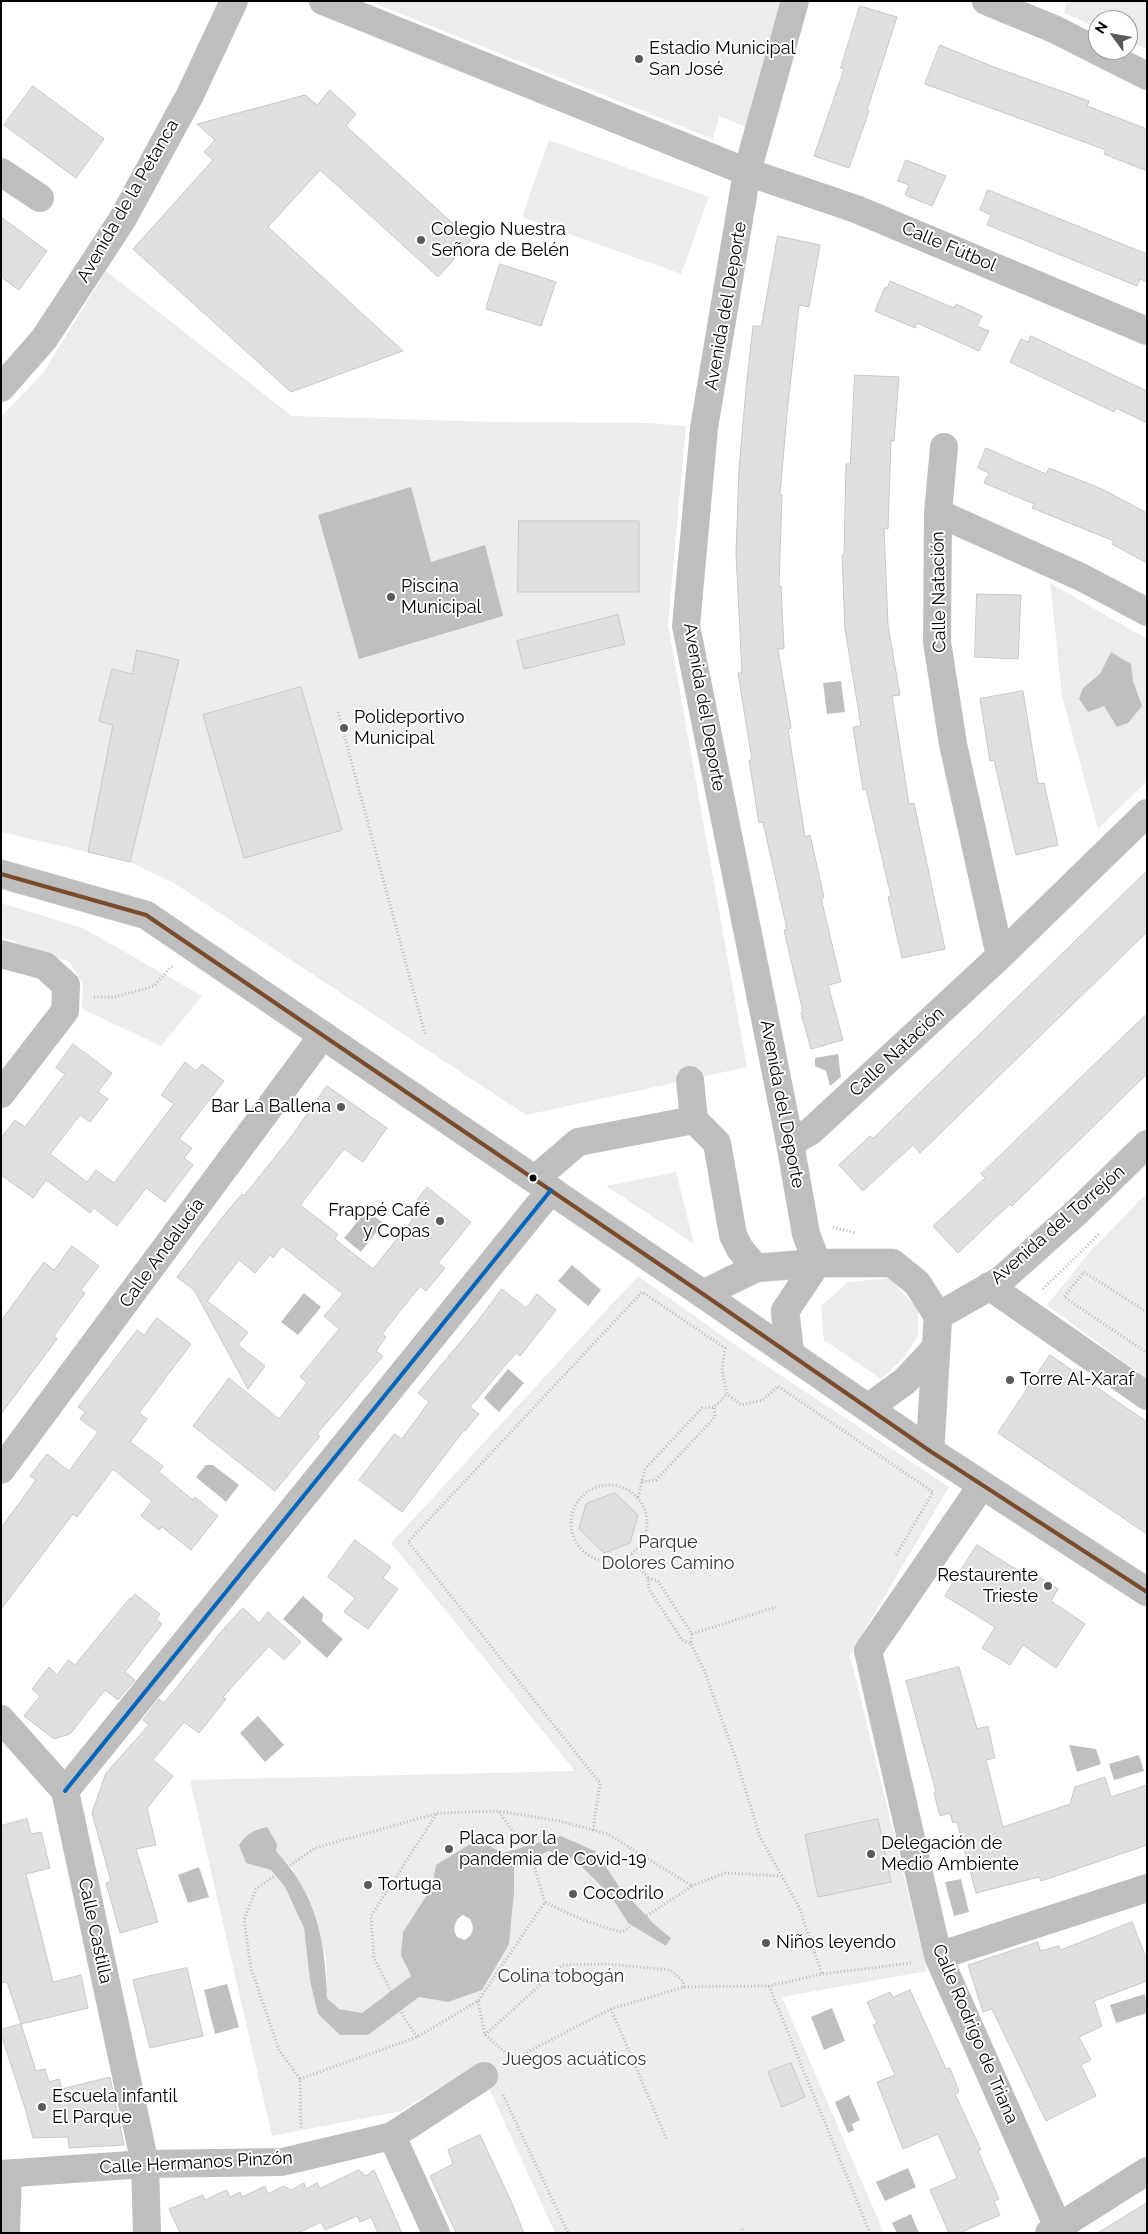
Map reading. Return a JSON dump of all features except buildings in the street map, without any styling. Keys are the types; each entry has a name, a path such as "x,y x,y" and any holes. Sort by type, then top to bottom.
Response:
{"street":[{"name":"Avenida de la Petanca","path":"1,388 44,339 122,220 190,95 234,1"},
{"name":"Calle Fútbol","path":"323,1 747,172 856,209 1147,331"},
{"name":"Avenida del Deporte","path":"795,1 747,172 704,428 686,626 790,1143 806,1234 817,1263"},
{"path":"986,1 1037,11 1147,76"},
{"path":"1,172 40,198"},
{"path":"938,513 944,447"},
{"name":"Calle Natación","path":"1000,956 952,744 937,642 938,513 1081,577 1147,612"},
{"name":"Calle Natación","path":"790,1143 811,1132 1000,956 1147,813"},
{"path":"1,874 146,915 930,1451 1147,1592"},
{"path":"1,954 45,966 66,985 66,1011 1,1094"},
{"name":"Calle Andalucía","path":"1,1470 323,1035"},
{"path":"690,1080 694,1120 717,1143 733,1236 740,1249 756,1268"},
{"path":"65,1791 578,1142 694,1120"},
{"name":"Avenida del Torrejón","path":"938,1316 1001,1280 1056,1231 1147,1144"},
{"path":"703,1294 756,1268 817,1263 892,1263 917,1283 938,1316 930,1451"},
{"path":"790,1354 785,1311 817,1263"},
{"path":"989,1286 1147,1396"},
{"path":"868,1408 905,1381 935,1349"},
{"name":"Calle Rodrigo de Triana","path":"982,1485 868,1650 927,1959 1054,2230"},
{"name":"Calle Castilla","path":"1,1720 65,1791 145,2164 147,2233"},
{"path":"927,1959 1147,1888"},
{"name":"Calle Hermanos Pinzón","path":"5,2174 145,2164 282,2162 392,2136 488,2074"},
{"path":"392,2136 436,2233"},
{"path":"1054,2230 1147,2171"},
{"path":"5,2174 6,2233"}],"path":[{"path":"338,712 425,1034"},
{"path":"66,997 115,997 154,986 190,945"},
{"path":"1147,1312 1084,1272 1064,1297 1147,1353"},
{"path":"593,1830 600,1783 408,1542 642,1292 725,1348 722,1370 727,1394 741,1405 763,1400"},
{"path":"638,1497 645,1470 702,1408 714,1407 727,1394"},
{"path":"642,1482 656,1480 715,1417 714,1407"},
{"path":"617,1485 638,1497 644,1507 647,1529 643,1540 630,1555 616,1560 606,1560 587,1554 575,1539 572,1529 572,1517 576,1506 583,1496 598,1487 617,1485"},
{"path":"630,1555 648,1578 649,1589 682,1640 691,1644"},
{"path":"648,1578 658,1580 692,1634 691,1644 704,1670 735,1756 760,1836 780,1876 799,1907 822,1974"},
{"path":"692,1634 776,1607"},
{"path":"499,1811 524,1847 535,1869 545,1902 599,1927 622,1932 692,1886 725,1873 780,1876"},
{"path":"305,2157 301,2132 300,2079 280,2050 251,1968 244,1920 256,1889 301,1857 315,1848 438,1813 499,1811 559,1820 608,1834 692,1886"},
{"path":"417,2037 405,2019 374,1958 371,1916 438,1813"},
{"path":"300,2079 359,2060 417,2037 478,2001 545,1902"},
{"path":"568,2233 488,2074 611,2008 684,1987 769,1986 822,1974 927,1959"},
{"path":"484,2035 562,1965 608,1964 670,1970 683,1981 684,1987"},
{"path":"769,1986 870,2233"},
{"path":"478,2001 484,2035 513,2059"},
{"path":"611,2008 667,2140"}],"green space":[{"name":"Estadio Municipal San José","path":"369,1 781,1 746,127 719,116 713,139"},
{"path":"1067,1 1147,1 1147,49 1138,45 1138,10 1088,10 1088,24 1064,13"},
{"path":"549,140 709,197 681,274 522,217"},
{"name":"Polideportivo Municipal","path":"106,271 292,416 496,422 651,423 686,426 668,625 747,1067 526,1115 174,883 130,862 1,832 1,417 43,373"},
{"path":"1050,583 1147,639 1147,781 1098,829 1062,696"},
{"path":"1,903 83,928 202,996 161,1046 82,1009 83,984 69,962 1,937"},
{"path":"676,1172 694,1244 606,1186"},
{"path":"1147,1193 1147,1379 1047,1305 1089,1253"},
{"name":"Parque Dolores Camino","path":"638,1276 741,1349 949,1487 850,1655 927,1971 782,1997 884,2233 555,2233 478,2064 401,2111 272,2136 190,1780 575,1771 391,1543","holes":["561,1836 595,1851 621,1889 655,1925 671,1938 666,1946 628,1923 611,1896 575,1860 549,1851 514,1867 514,1893 509,1944 448,2002 419,1997 368,2035 318,2014 310,1981 304,1928 285,1887 271,1870 246,1863 240,1845 276,1851 293,1869 326,1958 327,1998 339,2009 362,2013 411,1976 401,1955 403,1932 432,1887 436,1865 503,1853"]},
{"path":"889,1278 918,1309 918,1336 903,1359 881,1379 824,1340 821,1306 848,1282"}],"shaded area":[{"name":"Piscina Municipal","path":"411,487 431,562 485,545 503,616 359,659 318,515"},
{"path":"1111,652 1131,664 1133,681 1142,706 1128,723 1117,727 1104,706 1088,712 1079,699 1083,688 1100,674"},
{"path":"841,681 845,712 827,714 823,683"},
{"path":"838,1054 841,1077 830,1086 826,1071 815,1066 815,1058"},
{"path":"367,1210 383,1223 361,1252 344,1238"},
{"path":"572,1265 601,1290 588,1306 558,1281"},
{"path":"304,1293 321,1307 298,1335 281,1322"},
{"path":"508,1369 524,1383 499,1412 484,1398"},
{"path":"206,1465 213,1465 239,1485 226,1502 196,1477"},
{"path":"303,1596 323,1614 322,1621 343,1639 327,1658 283,1619"},
{"path":"258,1716 284,1745 265,1762 240,1733"},
{"path":"1069,1745 1096,1749 1101,1764 1077,1772"},
{"path":"1139,1755 1144,1771 1114,1780 1109,1764"},
{"path":"267,1827 277,1844 276,1851 301,1884 310,1902 321,1938 327,1998 339,2009 362,2013 411,1976 401,1955 403,1932 432,1887 436,1865 477,1840 503,1853 561,1836 595,1851 621,1889 655,1925 671,1938 666,1946 628,1923 611,1896 575,1860 549,1851 514,1867 514,1893 509,1944 482,1990 448,2002 419,1997 368,2035 340,2035 318,2014 310,1981 304,1928 285,1887 271,1870 246,1863 239,1845 254,1831","holes":["463,1915 470,1919 473,1928 470,1936 465,1940 457,1937 454,1928 458,1919"]},
{"path":"199,1867 209,1897 188,1903 178,1875"},
{"path":"961,1879 969,1912 954,1916 945,1882"},
{"path":"227,1984 239,2027 215,2034 204,1990"},
{"path":"1145,1994 1147,2013 1116,2023 1110,2005"},
{"path":"832,2008 845,2041 824,2050 811,2017"},
{"path":"849,2095 860,2120 852,2124 854,2130 848,2133 835,2102"},
{"path":"908,2168 916,2187 885,2201 876,2182"},
{"path":"911,2214 919,2233 897,2233 892,2223"}],"transit line":[{"path":"1,874 146,915 930,1451 1147,1592"},
{"path":"65,1791 551,1190"}],"place":[{"name":"Estadio Municipal San José","path":"639,59"},
{"name":"Colegio Nuestra Señora de Belén","path":"421,240"},
{"name":"Piscina Municipal","path":"391,597"},
{"name":"Polideportivo Municipal","path":"344,728"},
{"name":"Bar La Ballena","path":"341,1107"},
{"name":"Frappé Café y Copas","path":"440,1221"},
{"name":"Torre Al-Xaraf","path":"1010,1380"},
{"name":"Restaurente Trieste","path":"1048,1586"},
{"name":"Placa por la pandemia de Covid-19","path":"449,1849"},
{"name":"Delegación de Medio Ambiente","path":"871,1854"},
{"name":"Tortuga","path":"368,1885"},
{"name":"Cocodrilo","path":"573,1894"},
{"name":"Niños leyendo","path":"766,1943"},
{"name":"Escuela infantil El Parque","path":"42,2107"}],"park label":[{"name":"Colina tobogán","path":"561,1977"},
{"name":"Juegos acuáticos","path":"574,2060"}]}
